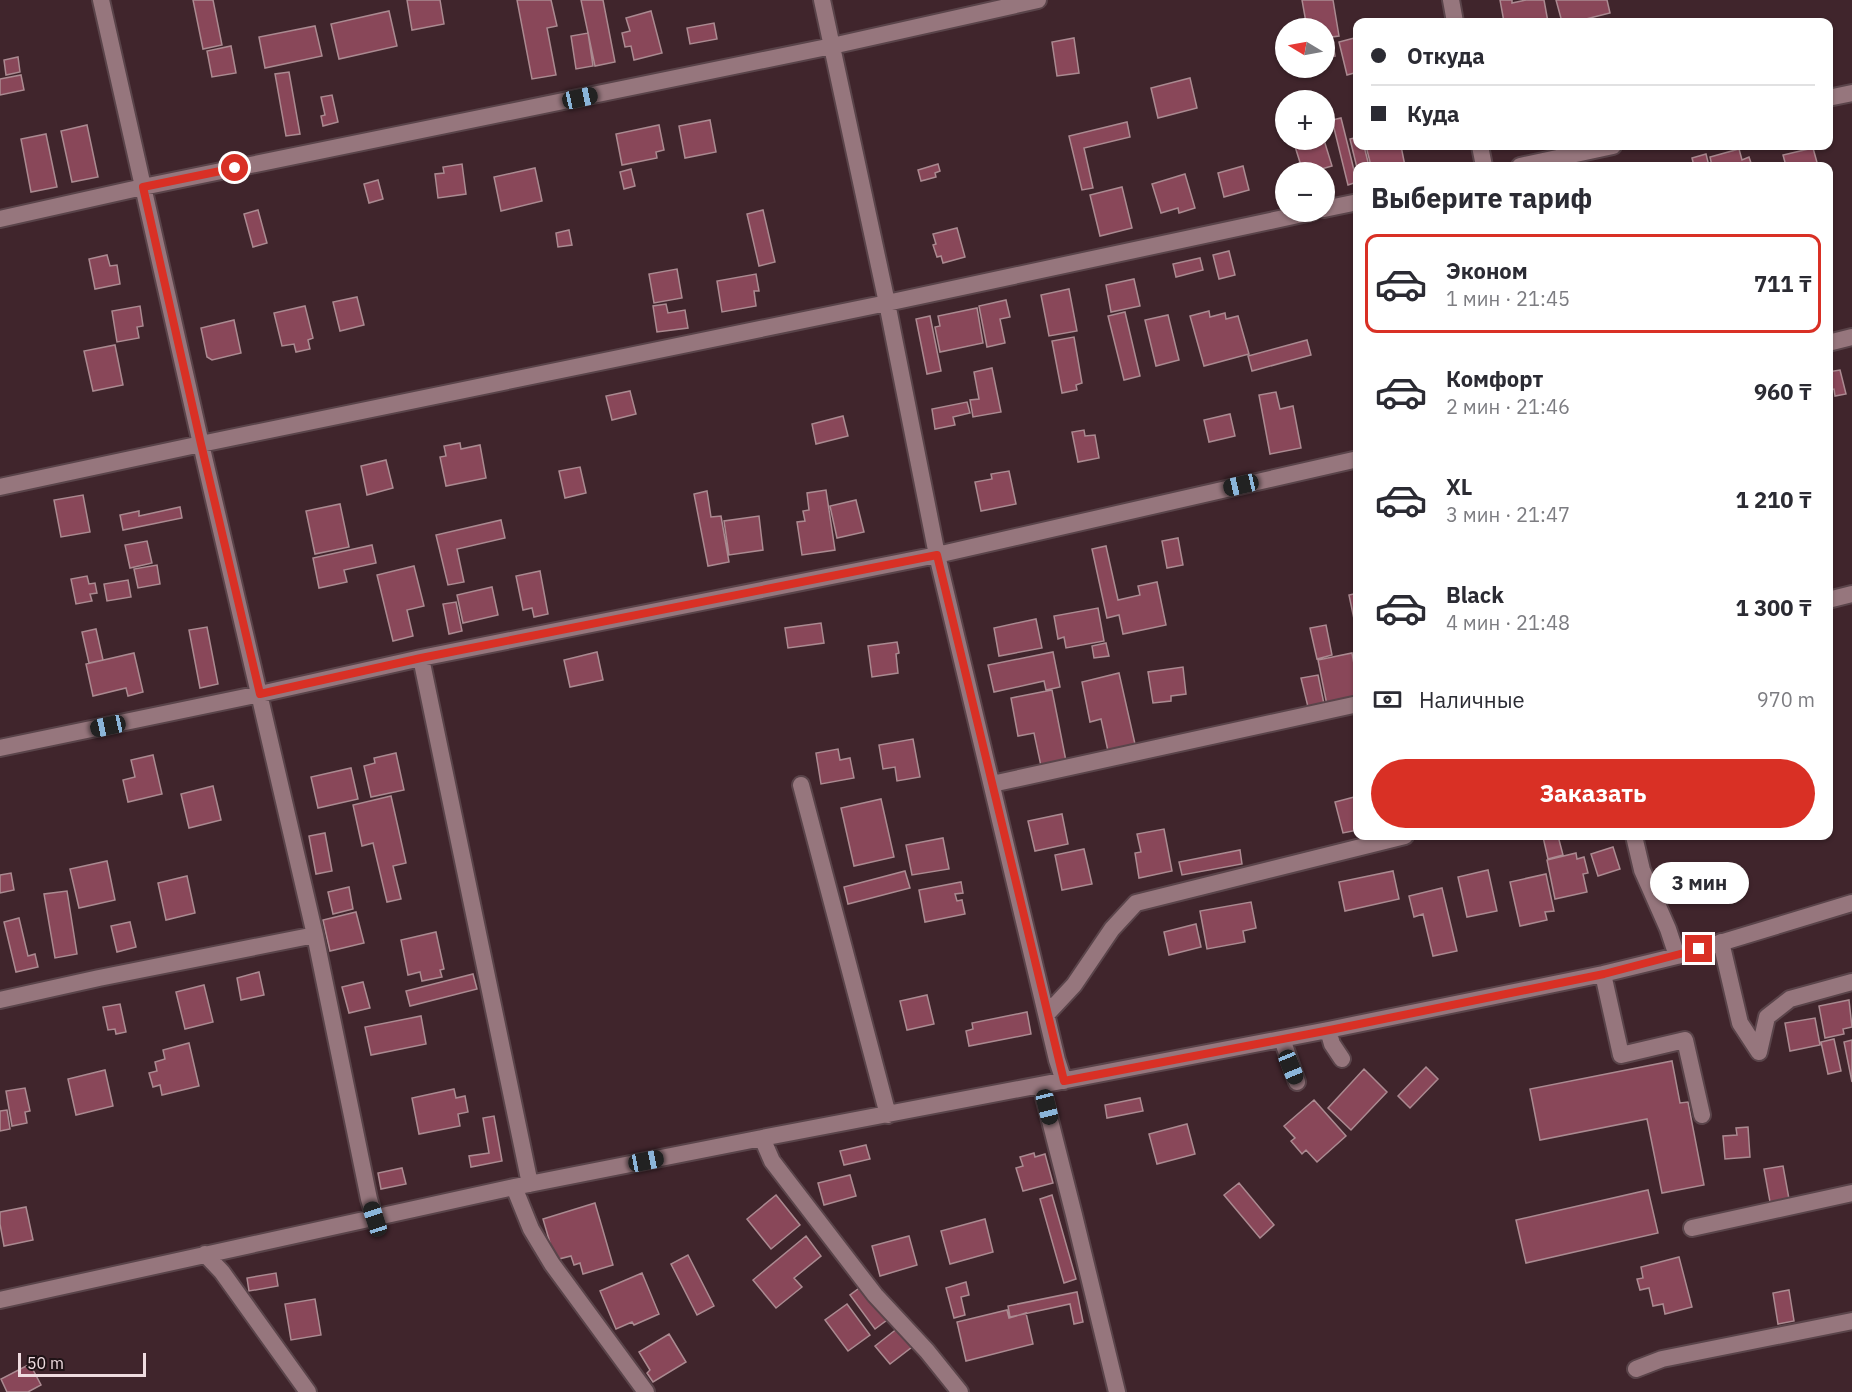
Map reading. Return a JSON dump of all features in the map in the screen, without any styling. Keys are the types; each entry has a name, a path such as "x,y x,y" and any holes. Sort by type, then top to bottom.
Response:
{"street":[{"path":"101,0 315,935 375,1219"},
{"path":"822,0 937,555 1064,1081"},
{"path":"0,219 143,187 832,46 1038,0"},
{"path":"1451,0 1454,18"},
{"path":"1833,97 1852,93"},
{"path":"1539,162 1594,150"},
{"path":"1335,207 1353,203"},
{"path":"0,487 1275,220"},
{"path":"1833,342 1852,337"},
{"path":"0,748 421,658 937,555 1353,460"},
{"path":"1833,599 1852,594"},
{"path":"421,658 531,1228 552,1264 646,1392"},
{"path":"992,784 1353,705"},
{"path":"801,785 888,1115"},
{"path":"1047,1014 1074,985 1112,929 1136,903 1389,840"},
{"path":"1635,840 1642,870 1668,929 1677,956"},
{"path":"0,1300 522,1186 1328,1030 1604,974 1677,956 1852,903"},
{"path":"0,1000 315,935"},
{"path":"1721,942 1740,1023 1759,1052 1767,1017 1790,999 1852,982"},
{"path":"1604,974 1621,1055 1684,1040 1702,1114"},
{"path":"1328,1030 1332,1044 1342,1059"},
{"path":"1282,1039 1297,1082"},
{"path":"1041,1085 1116,1392"},
{"path":"762,1138 772,1161 875,1295 927,1351 960,1392"},
{"path":"1692,1228 1852,1193"},
{"path":"205,1254 222,1272 308,1392"},
{"path":"1636,1370 1662,1359 1852,1321"}],"building":[{"path":"193,0 213,0 222,45 203,49"},
{"path":"407,0 440,0 444,24 412,30"},
{"path":"517,0 551,0 557,26 547,28 556,75 532,79"},
{"path":"581,0 603,0 615,62 595,66"},
{"path":"1302,0 1333,0 1339,36 1335,37 1335,18 1305,18"},
{"path":"1500,0 1512,0 1512,3 1544,0 1547,18 1503,18"},
{"path":"1556,0 1607,0 1610,13 1590,18 1561,18"},
{"path":"389,11 397,46 339,59 331,24"},
{"path":"651,11 662,53 634,60 631,46 625,47 622,33 630,31 626,18"},
{"path":"714,23 717,39 690,44 687,28"},
{"path":"315,26 322,56 265,68 259,37"},
{"path":"588,33 593,66 576,69 571,36"},
{"path":"1074,38 1079,73 1057,76 1052,42"},
{"path":"1353,38 1353,73 1347,75 1339,42"},
{"path":"231,46 236,73 212,77 207,51"},
{"path":"18,57 20,72 6,75 4,60"},
{"path":"289,72 300,134 286,136 275,74"},
{"path":"21,75 24,90 0,95 0,79"},
{"path":"1190,78 1197,108 1158,118 1151,88"},
{"path":"332,95 338,122 323,126 321,116 325,115 321,97"},
{"path":"1341,118 1353,166 1353,183 1348,185 1335,132 1335,119"},
{"path":"710,120 716,152 685,158 679,126"},
{"path":"1127,122 1130,137 1084,148 1093,188 1082,190 1069,136"},
{"path":"87,125 98,177 72,182 61,131"},
{"path":"659,125 664,150 656,152 657,158 622,165 616,134"},
{"path":"46,134 57,187 31,192 21,139"},
{"path":"1353,138 1353,150 1365,150 1368,162 1356,162 1350,139"},
{"path":"1296,150 1327,150 1331,162 1300,162"},
{"path":"1367,150 1402,150 1404,162 1370,162"},
{"path":"1739,150 1742,160 1749,157 1751,162 1711,162 1710,157"},
{"path":"1814,150 1817,162 1785,162 1783,155"},
{"path":"1706,154 1708,162 1693,162 1692,158"},
{"path":"462,164 466,194 438,198 435,174 444,173 443,167"},
{"path":"938,164 940,171 935,173 936,177 921,181 918,170"},
{"path":"1243,166 1249,190 1224,197 1218,173"},
{"path":"535,168 542,201 501,211 494,177"},
{"path":"631,169 635,186 624,189 620,172"},
{"path":"1185,174 1195,208 1179,213 1178,208 1161,213 1152,184"},
{"path":"378,180 383,199 369,203 364,184"},
{"path":"1122,187 1132,228 1100,236 1090,195"},
{"path":"258,210 267,243 253,247 244,214"},
{"path":"763,210 775,262 759,266 747,214"},
{"path":"957,228 965,257 943,263 941,256 937,257 933,245 936,244 933,234"},
{"path":"569,230 572,245 558,247 556,233"},
{"path":"1229,251 1235,275 1219,279 1213,255"},
{"path":"107,255 110,266 117,265 120,284 95,289 89,259"},
{"path":"1200,258 1203,270 1176,277 1173,264"},
{"path":"677,269 682,298 654,303 649,274"},
{"path":"756,274 759,291 754,291 756,306 722,312 717,281"},
{"path":"1134,279 1140,306 1111,312 1106,285"},
{"path":"1069,289 1077,331 1049,336 1041,295"},
{"path":"357,297 364,325 340,331 333,302"},
{"path":"1006,300 1010,317 1000,319 1005,343 987,347 979,306"},
{"path":"666,304 668,313 685,310 688,328 657,332 653,306"},
{"path":"140,306 143,326 137,327 139,338 117,342 112,311"},
{"path":"305,306 313,338 308,340 310,349 296,352 294,344 282,346 274,313"},
{"path":"977,308 983,343 940,352 935,327 940,326 938,316"},
{"path":"1209,311 1210,317 1225,313 1226,319 1238,316 1249,354 1204,366 1190,316"},
{"path":"1125,312 1140,376 1124,380 1108,316"},
{"path":"1168,315 1179,360 1156,366 1145,320"},
{"path":"930,316 941,371 927,374 916,319"},
{"path":"234,320 241,353 212,360 207,357 201,328"},
{"path":"1074,337 1082,383 1076,385 1077,390 1062,393 1052,341"},
{"path":"1307,340 1311,355 1252,371 1248,356"},
{"path":"115,345 123,385 93,391 84,351"},
{"path":"992,368 1001,412 973,417 970,400 979,399 974,372"},
{"path":"1840,370 1846,394 1835,396 1833,371"},
{"path":"630,391 636,414 612,420 606,396"},
{"path":"1276,392 1280,409 1293,406 1301,448 1270,454 1259,395"},
{"path":"967,402 970,413 953,417 955,425 935,429 932,409"},
{"path":"1230,414 1235,436 1209,442 1204,420"},
{"path":"843,416 848,436 816,444 812,424"},
{"path":"1084,430 1085,436 1095,435 1099,458 1078,462 1072,432"},
{"path":"460,443 461,449 480,445 486,478 446,486 440,457 446,456 444,446"},
{"path":"386,460 393,488 367,495 361,466"},
{"path":"580,467 586,493 565,498 559,471"},
{"path":"1009,471 1016,504 981,511 975,482 992,479 991,474"},
{"path":"826,490 835,550 802,555 797,522 805,521 803,511 809,510 807,493"},
{"path":"707,491 711,517 721,516 729,562 708,566 694,494"},
{"path":"83,495 90,532 61,537 54,500"},
{"path":"856,500 864,532 837,538 830,506"},
{"path":"340,504 349,547 315,554 306,511"},
{"path":"180,507 182,518 123,530 120,515 139,511 139,516"},
{"path":"759,516 763,550 729,555 724,521"},
{"path":"501,520 505,538 457,549 464,582 448,585 436,535"},
{"path":"1178,538 1183,565 1167,568 1162,541"},
{"path":"147,541 152,563 130,568 125,545"},
{"path":"372,545 376,563 344,570 347,582 319,588 313,558"},
{"path":"1106,546 1118,600 1140,595 1138,586 1157,582 1166,625 1123,634 1119,615 1107,618 1092,549"},
{"path":"157,565 160,584 138,588 134,569"},
{"path":"414,566 424,606 407,610 413,636 393,641 377,575"},
{"path":"540,571 548,614 534,617 532,608 523,610 516,576"},
{"path":"87,576 89,584 95,583 97,593 90,594 92,601 76,604 71,579"},
{"path":"128,580 131,597 107,601 104,584"},
{"path":"492,587 498,615 463,623 457,595"},
{"path":"1353,594 1353,614 1349,595"},
{"path":"456,602 462,631 449,634 443,604"},
{"path":"1098,608 1104,641 1066,648 1064,637 1058,639 1054,616"},
{"path":"1036,619 1042,648 999,656 994,628"},
{"path":"821,623 824,643 788,648 785,628"},
{"path":"1326,625 1332,655 1317,659 1310,628"},
{"path":"207,627 218,684 200,688 189,630"},
{"path":"96,629 103,660 89,663 82,632"},
{"path":"897,642 898,673 872,677 868,646"},
{"path":"1106,643 1109,656 1094,658 1092,646"},
{"path":"597,652 603,680 570,687 564,660"},
{"path":"1053,652 1060,687 1046,690 1044,681 994,692 988,665"},
{"path":"134,653 143,692 128,696 126,688 93,696 86,664"},
{"path":"1352,653 1353,700 1327,705 1318,660"},
{"path":"1183,667 1186,694 1171,696 1171,701 1153,703 1148,672"},
{"path":"1119,673 1135,744 1108,751 1101,719 1090,722 1082,682"},
{"path":"1318,675 1324,704 1308,707 1301,678"},
{"path":"1052,690 1066,761 1041,766 1034,733 1018,736 1011,698"},
{"path":"913,739 920,777 897,781 895,767 883,769 879,745"},
{"path":"838,749 840,760 850,758 854,778 821,784 816,753"},
{"path":"396,753 404,790 371,797 364,766 375,763 374,758"},
{"path":"153,755 162,794 128,802 123,780 135,777 131,760"},
{"path":"351,768 358,799 318,808 311,777"},
{"path":"213,786 221,820 189,828 181,794"},
{"path":"391,796 406,863 393,866 401,899 387,902 373,843 362,846 353,805"},
{"path":"1353,797 1353,831 1343,833 1335,802"},
{"path":"881,799 894,857 854,866 841,808"},
{"path":"1062,814 1068,844 1035,851 1028,821"},
{"path":"1164,829 1172,871 1139,878 1135,853 1141,852 1137,834"},
{"path":"325,833 332,871 316,874 309,836"},
{"path":"943,838 949,869 912,875 906,845"},
{"path":"1544,840 1559,840 1563,855 1548,859"},
{"path":"1613,847 1620,869 1598,876 1591,854"},
{"path":"1084,849 1092,884 1062,890 1055,855"},
{"path":"1240,850 1242,864 1182,875 1179,862"},
{"path":"1576,853 1577,859 1584,857 1588,873 1583,874 1587,892 1555,899 1547,860"},
{"path":"107,861 115,900 79,908 70,869"},
{"path":"1488,870 1497,911 1467,917 1458,877"},
{"path":"905,871 910,888 848,904 844,887"},
{"path":"1393,871 1399,899 1345,911 1339,882"},
{"path":"11,873 14,890 0,893 0,875"},
{"path":"1546,874 1554,911 1545,912 1547,920 1520,926 1510,882"},
{"path":"187,876 195,913 166,920 158,883"},
{"path":"961,882 963,893 955,894 957,901 962,900 965,914 925,922 919,890"},
{"path":"349,887 353,909 333,914 328,892"},
{"path":"1442,888 1457,951 1433,956 1423,914 1414,917 1409,896"},
{"path":"67,891 77,954 55,958 44,894"},
{"path":"1251,902 1256,928 1243,931 1245,942 1207,949 1200,911"},
{"path":"356,912 364,943 330,951 323,920"},
{"path":"19,918 28,956 35,954 38,967 16,972 4,922"},
{"path":"130,922 136,947 117,952 111,926"},
{"path":"1196,924 1201,947 1169,955 1164,932"},
{"path":"436,932 444,969 440,970 442,977 422,981 420,972 408,975 401,940"},
{"path":"259,972 264,995 241,1000 237,978"},
{"path":"473,974 477,989 410,1006 406,991"},
{"path":"363,982 370,1008 349,1013 342,987"},
{"path":"204,985 213,1022 185,1029 176,992"},
{"path":"927,995 934,1024 907,1030 900,1001"},
{"path":"1849,1000 1852,1027 1843,1029 1844,1034 1825,1038 1819,1006"},
{"path":"120,1004 126,1032 116,1034 115,1029 108,1030 103,1007"},
{"path":"1027,1012 1031,1034 969,1046 966,1031 973,1029 972,1023"},
{"path":"421,1016 426,1044 371,1055 365,1027"},
{"path":"1815,1018 1820,1045 1790,1051 1785,1023"},
{"path":"1834,1039 1841,1071 1828,1074 1821,1042"},
{"path":"1852,1040 1852,1082 1844,1042"},
{"path":"189,1043 199,1086 162,1095 160,1085 153,1087 149,1073 157,1071 155,1062 165,1059 163,1050"},
{"path":"1672,1061 1680,1103 1688,1102 1704,1185 1662,1193 1647,1119 1540,1140 1530,1089"},
{"path":"1426,1067 1438,1079 1410,1108 1398,1096"},
{"path":"1364,1069 1387,1092 1351,1130 1328,1108"},
{"path":"105,1070 113,1106 76,1115 68,1079"},
{"path":"25,1088 30,1111 25,1112 27,1123 12,1126 6,1091"},
{"path":"454,1089 456,1098 465,1096 468,1112 458,1114 460,1126 419,1134 412,1098"},
{"path":"1140,1098 1143,1111 1107,1118 1105,1105"},
{"path":"1314,1100 1346,1136 1317,1162 1306,1150 1302,1154 1291,1141 1295,1138 1284,1126"},
{"path":"7,1110 10,1129 0,1131 0,1111"},
{"path":"494,1116 502,1161 471,1167 469,1156 489,1153 483,1118"},
{"path":"1187,1124 1195,1154 1157,1164 1149,1134"},
{"path":"1748,1127 1750,1157 1725,1159 1723,1136 1737,1135 1736,1128"},
{"path":"866,1145 870,1159 844,1165 840,1151"},
{"path":"1034,1153 1035,1157 1045,1154 1053,1183 1023,1191 1016,1168 1023,1166 1020,1157"},
{"path":"1783,1166 1789,1199 1770,1202 1764,1169"},
{"path":"402,1168 406,1184 381,1189 378,1173"},
{"path":"850,1175 856,1196 824,1205 818,1183"},
{"path":"1239,1183 1274,1225 1260,1238 1224,1195"},
{"path":"1648,1190 1658,1233 1526,1263 1516,1220"},
{"path":"776,1195 800,1225 771,1249 747,1219"},
{"path":"1052,1195 1076,1279 1064,1283 1040,1199"},
{"path":"595,1203 613,1265 583,1274 580,1263 574,1265 571,1256 555,1260 543,1219"},
{"path":"26,1207 33,1240 4,1246 0,1212"},
{"path":"985,1219 993,1252 950,1264 941,1231"},
{"path":"806,1236 821,1256 794,1278 802,1287 776,1308 753,1280"},
{"path":"909,1236 917,1265 880,1276 872,1246"},
{"path":"688,1255 714,1306 697,1315 671,1264"},
{"path":"1679,1257 1692,1307 1665,1314 1663,1304 1653,1306 1649,1288 1640,1290 1637,1279 1643,1278 1641,1267"},
{"path":"276,1273 278,1286 249,1291 247,1278"},
{"path":"642,1273 659,1314 634,1325 632,1322 616,1329 600,1291"},
{"path":"966,1282 969,1295 961,1297 965,1315 954,1318 946,1288"},
{"path":"862,1286 887,1320 875,1329 850,1295"},
{"path":"1789,1290 1794,1321 1778,1324 1773,1293"},
{"path":"1077,1292 1083,1322 1074,1324 1070,1304 1010,1317 1008,1306"},
{"path":"315,1299 321,1335 291,1340 285,1304"},
{"path":"847,1304 870,1335 848,1351 825,1320"},
{"path":"1007,1310 1009,1318 1026,1313 1033,1344 966,1361 957,1322"},
{"path":"898,1328 912,1347 890,1364 875,1346"},
{"path":"669,1334 686,1362 653,1382 647,1373 650,1370 639,1352"},
{"path":"30,1364 41,1385 28,1392 7,1392 1,1379"}],"route":[{"path":"235,168 143,187 260,694 421,658 937,555 1057,1060 1064,1081 1604,974 1699,949"}]}
